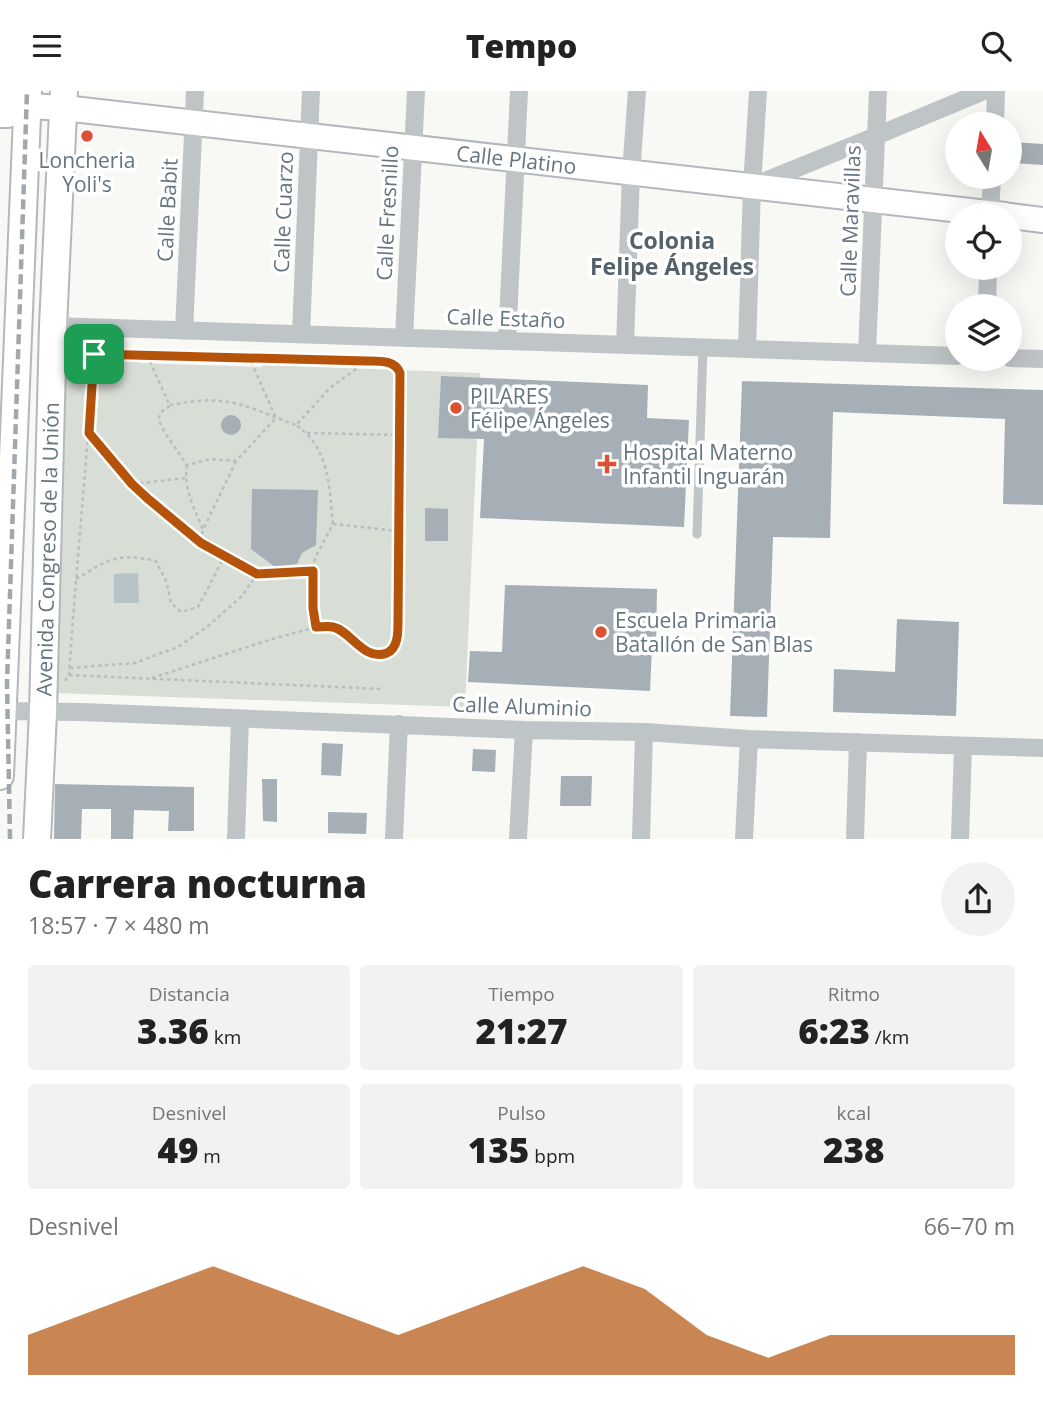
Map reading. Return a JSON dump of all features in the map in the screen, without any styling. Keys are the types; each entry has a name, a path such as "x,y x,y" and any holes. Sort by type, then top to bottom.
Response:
{"main road":[{"name":"Avenida Congreso de la Unión","path":"0,776 15,98"},
{"name":"Avenida Congreso de la Unión","path":"37,839 53,326 64,99"}],"street":[{"name":"Calle Babit","path":"184,331 195,91"},
{"name":"Calle Cuarzo","path":"301,334 311,91"},
{"name":"Calle Fresnillo","path":"404,338 416,91"},
{"path":"507,341 519,91"},
{"path":"625,345 631,173 637,91"},
{"path":"747,349 758,91"},
{"name":"Calle Maravillas","path":"867,353 878,91"},
{"path":"752,186 984,91"},
{"path":"995,112 996,91"},
{"name":"Calle Platino","path":"15,98 64,99 194,123 945,209"},
{"name":"Calle Platino","path":"1022,218 1043,220"},
{"name":"Calle Estaño","path":"53,326 945,356"},
{"path":"1022,358 1043,359"},
{"name":"Calle Aluminio","path":"1,711 1043,748"},
{"path":"236,839 240,719"},
{"path":"394,839 399,724"},
{"path":"518,839 524,730"},
{"path":"641,839 644,732"},
{"path":"744,839 749,739"},
{"path":"855,839 858,743"},
{"path":"960,839 963,746"}],"lane":[{"path":"697,534 703,348"}],"path":[{"path":"53,326 94,354 367,361 386,362 399,369 397,639 391,651 373,654 365,651 335,627 316,627 150,679"},
{"path":"63,684 70,668 94,354"},
{"path":"147,355 170,405"},
{"path":"250,358 276,418"},
{"path":"296,425 330,388 367,361"},
{"path":"203,530 185,478 187,465 160,426 161,411 170,405 185,402 222,401 296,425 307,433 317,447 328,472 332,524 314,558 313,608 316,627"},
{"path":"201,543 203,530 236,461 276,418"},
{"path":"89,433 132,484 201,543 257,574 313,571"},
{"path":"307,433 400,435"},
{"path":"187,465 211,459 236,461"},
{"path":"132,484 185,478"},
{"path":"332,524 399,531"},
{"path":"75,579 111,560 135,557 156,561 167,583 172,603 181,612 198,607 225,555"},
{"path":"70,668 135,663 178,647 242,596 257,574"},
{"path":"69,675 382,689"}],"shaded area":[{"path":"98,358 139,358 139,363 480,373 465,707 54,693 67,361 98,362"},
{"path":"138,573 139,603 114,603 114,574"}],"building":[{"path":"1022,143 1043,144 1043,165 1022,164"},
{"name":"Hospital Materno Infantil Inguarán","path":"441,376 648,385 647,418 689,420 684,527 480,518 484,439 438,438"},
{"path":"742,381 1043,390 1043,505 1003,504 1005,419 833,412 830,538 773,537 767,717 730,716"},
{"path":"227,415 235,415 241,425 235,435 227,435 221,429 221,421"},
{"path":"252,489 318,490 316,545 302,553 297,564 275,567 251,549"},
{"path":"425,508 448,509 448,541 425,541"},
{"path":"505,585 657,589 656,648 652,648 650,691 468,682 470,651 502,652"},
{"path":"897,619 959,622 956,716 833,712 834,669 895,672"},
{"path":"322,743 343,744 341,776 321,775"},
{"path":"473,749 496,750 495,772 472,771"},
{"path":"561,776 592,776 591,806 560,806"},
{"path":"262,779 277,779 277,822 263,821"},
{"path":"55,784 194,787 194,831 168,831 169,811 134,810 133,839 111,839 111,809 82,809 81,839 54,839"},
{"path":"328,812 367,813 366,834 328,833"}],"railway":[{"path":"10,839 7,683 27,91"}],"place":[{"name":"Loncheria Yoli's","path":"87,136"},
{"name":"PILARES Félipe Ángeles","path":"456,408"},
{"name":"Hospital Materno Infantil Inguarán","path":"607,464"},
{"name":"Escuela Primaria Batallón de San Blas","path":"601,632"}],"district":[{"name":"Colonia Felipe Ángeles","path":"672,253"}],"route":[{"path":"94,354 367,361 386,362 399,369 398,623 397,639 391,651 373,654 365,651 335,627 316,627 313,571 257,574 201,543 132,484 89,433 94,354"}]}
